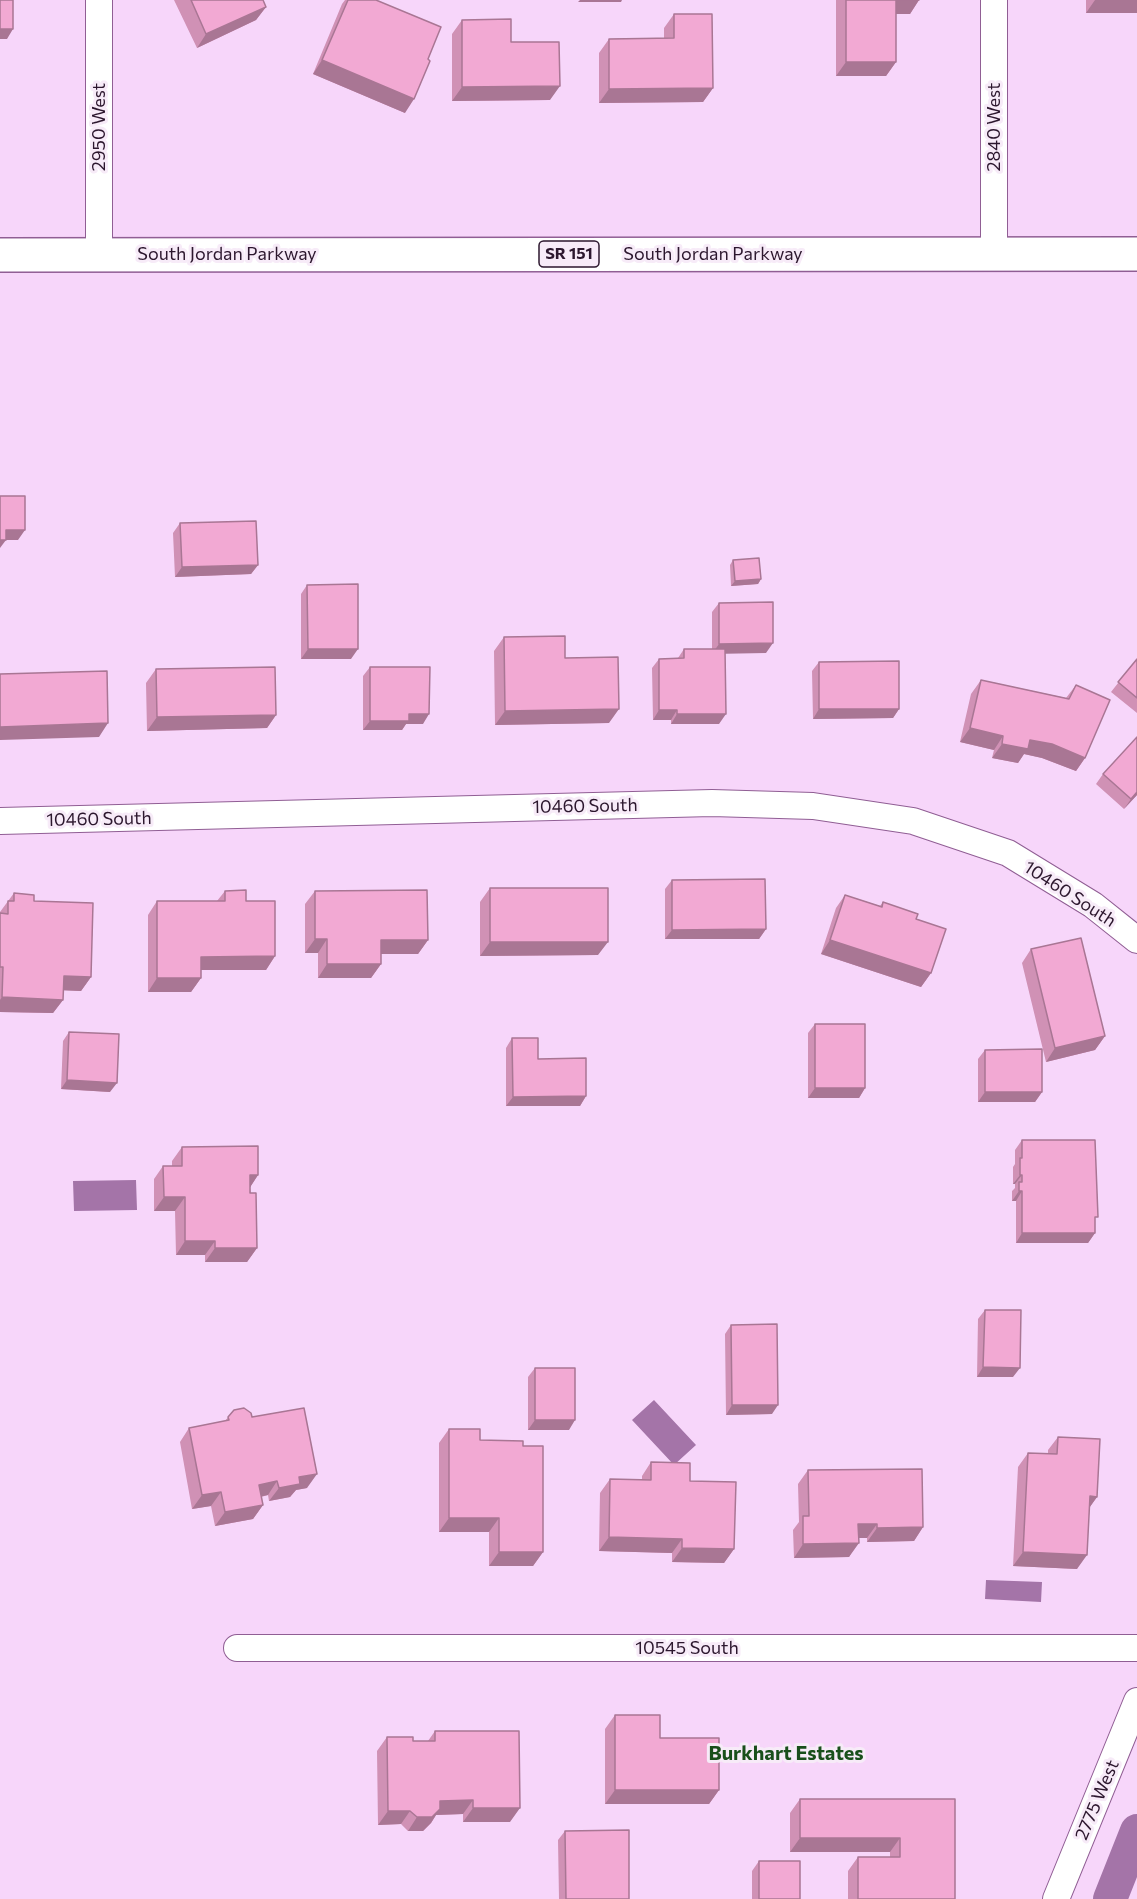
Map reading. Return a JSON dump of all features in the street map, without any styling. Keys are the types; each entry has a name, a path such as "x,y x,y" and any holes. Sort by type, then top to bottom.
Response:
{"main road":[{"name":"South Jordan Parkway","path":"0,255 1137,254"}],"street":[{"name":"2950 West","path":"99,0 99,255"},
{"name":"2840 West","path":"994,0 994,254"},
{"name":"10460 South","path":"0,821 712,803 813,806 913,821 1008,853 1093,905 1137,940"},
{"name":"10545 South","path":"237,1648 1137,1648"},
{"name":"2775 West","path":"1056,1899 1137,1701"}],"shaded area":[{"path":"136,1180 137,1210 74,1211 73,1181"},
{"path":"654,1400 696,1445 674,1465 632,1420"},
{"path":"986,1580 1042,1582 1041,1602 985,1599"}],"building":[{"path":"0,0 13,0 13,29 0,29"},
{"path":"191,0 263,0 266,7 206,34"},
{"path":"348,0 376,0 441,27 414,99 322,60"},
{"path":"846,0 896,0 896,62 846,62"},
{"path":"674,14 712,14 713,88 609,89 609,39 674,38"},
{"path":"511,19 511,42 559,42 560,86 462,87 462,20"},
{"path":"0,496 25,496 25,530 6,530 6,540 0,540"},
{"path":"256,521 258,565 182,567 180,523"},
{"path":"759,558 761,579 735,581 733,560"},
{"path":"358,584 358,649 308,649 307,585"},
{"path":"773,602 773,643 719,644 719,603"},
{"path":"565,636 565,658 618,657 619,709 505,711 504,637"},
{"path":"684,649 725,649 726,714 677,714 677,710 659,710 659,659 684,658"},
{"path":"1137,659 1137,698 1118,682"},
{"path":"899,661 899,709 819,709 819,662"},
{"path":"275,667 276,715 157,717 156,669"},
{"path":"370,667 430,667 429,714 409,714 409,721 370,721"},
{"path":"107,671 108,723 0,727 0,674"},
{"path":"981,680 1069,699 1076,685 1110,700 1085,758 1052,744 1030,740 1028,749 1002,744 1003,736 970,728"},
{"path":"1137,737 1137,792 1131,799 1103,774"},
{"path":"765,879 766,929 672,930 672,880"},
{"path":"490,888 608,888 608,942 490,942"},
{"path":"246,890 246,901 275,901 275,956 201,957 201,978 157,978 157,901 225,901 225,891"},
{"path":"427,890 428,940 381,940 381,964 327,964 327,939 315,939 315,891"},
{"path":"14,893 34,895 34,901 93,903 91,977 64,976 63,1000 2,997 0,913 8,914 8,901 14,901"},
{"path":"845,895 882,907 883,902 918,914 916,919 946,929 931,973 830,940"},
{"path":"1081,938 1105,1036 1055,1048 1031,949"},
{"path":"815,1024 865,1024 865,1088 815,1088"},
{"path":"69,1032 119,1034 117,1083 67,1080"},
{"path":"512,1038 538,1038 538,1059 586,1058 586,1096 513,1097"},
{"path":"1042,1049 1042,1092 985,1092 985,1050"},
{"path":"1022,1140 1095,1140 1098,1217 1095,1217 1095,1233 1022,1233 1022,1191 1019,1191 1019,1182 1022,1182 1020,1158 1022,1158"},
{"path":"258,1146 258,1175 250,1175 250,1193 256,1193 257,1248 215,1248 215,1241 185,1241 185,1197 164,1197 163,1166 182,1166 182,1147"},
{"path":"985,1310 1021,1310 1020,1368 983,1367"},
{"path":"777,1324 778,1405 732,1405 731,1325"},
{"path":"535,1368 575,1368 575,1420 535,1420"},
{"path":"244,1408 251,1413 252,1417 304,1408 317,1474 299,1477 300,1484 279,1488 277,1481 259,1485 263,1505 225,1512 221,1492 202,1495 189,1428 229,1420 228,1417 234,1410"},
{"path":"449,1429 480,1429 480,1440 523,1441 523,1446 543,1446 543,1552 499,1552 499,1518 449,1518"},
{"path":"1058,1437 1100,1439 1097,1497 1090,1496 1087,1555 1023,1552 1028,1453 1057,1454"},
{"path":"651,1462 690,1463 690,1481 736,1482 734,1549 682,1548 682,1539 609,1537 610,1479 651,1480"},
{"path":"922,1469 923,1527 877,1528 877,1524 858,1524 859,1543 803,1544 803,1516 809,1516 808,1470"},
{"path":"615,1715 660,1715 660,1738 719,1738 719,1790 615,1790"},
{"path":"435,1731 519,1731 520,1808 473,1808 473,1800 440,1801 440,1809 432,1817 417,1817 410,1811 388,1811 387,1737 413,1737 413,1741 435,1741"},
{"path":"800,1799 955,1799 955,1899 858,1899 858,1857 900,1857 900,1838 800,1838"},
{"path":"629,1830 629,1899 566,1899 565,1831"},
{"path":"759,1861 800,1861 800,1899 759,1899"}],"waterway":[{"path":"1110,1899 1137,1831"}],"district":[{"name":"Burkhart Estates","path":"786,1753"}]}
